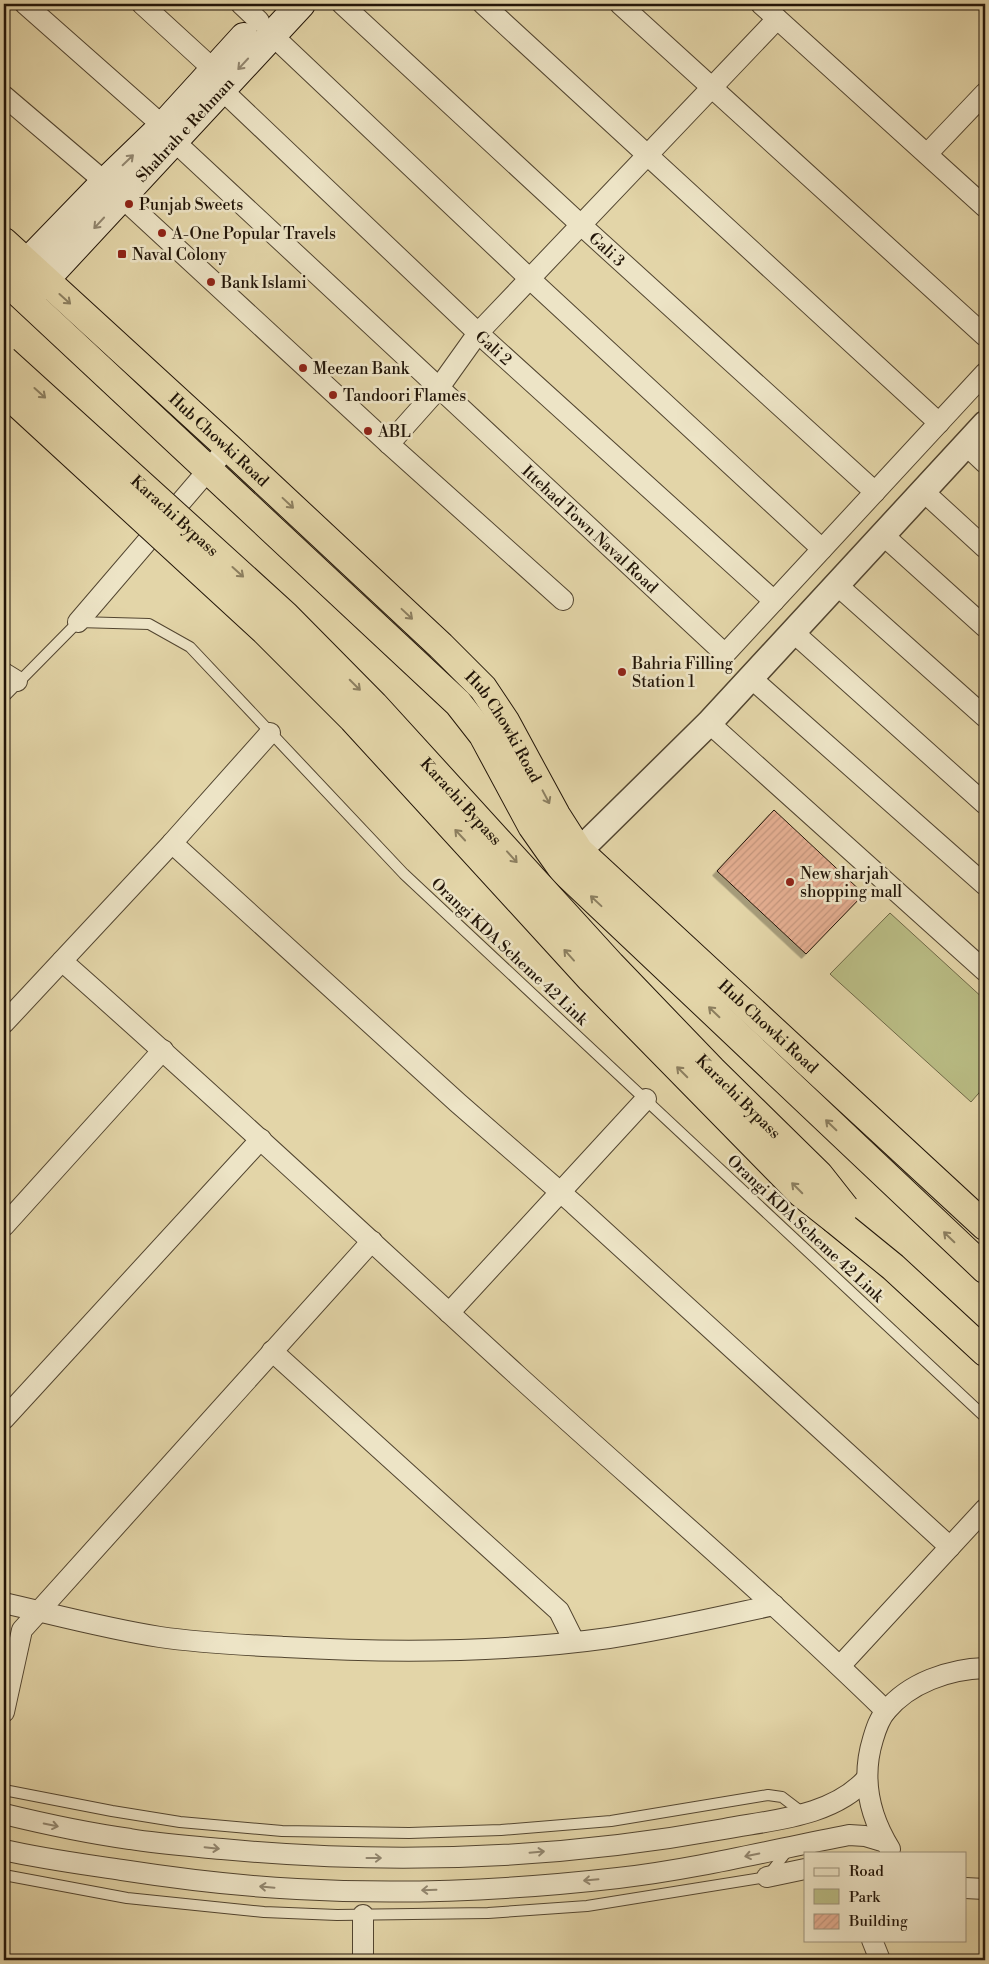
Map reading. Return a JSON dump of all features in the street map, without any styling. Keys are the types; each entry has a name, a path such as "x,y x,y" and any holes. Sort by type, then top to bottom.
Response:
{"highway":[{"name":"Hub Chowki Road","path":"4,242 22,281 228,447 441,646 483,688 505,722 556,815 571,860 982,1216"},
{"path":"22,281 208,470 458,703 483,735 532,826 571,860 985,1269"},
{"name":"Karachi Bypass","path":"4,360 292,622 374,705 611,965 712,1070 819,1175 840,1214"},
{"name":"Karachi Bypass","path":"4,391 265,631 353,719 591,979 801,1193 840,1214 893,1267 985,1352"}],"main road":[{"name":"Shahrah e Rehman","path":"22,281 113,190 217,79 262,16 301,4"}],"street":[{"name":"Ittehad Town Naval Road","path":"25,4 168,133 438,389 725,654 985,373"},
{"name":"Gali 2","path":"142,4 478,333 774,601"},
{"name":"Gali 3","path":"342,4 581,225 875,492"},
{"path":"483,4 938,423"},
{"path":"620,4 985,336"},
{"path":"761,4 985,207"},
{"path":"262,16 530,279 822,548"},
{"path":"389,444 438,389 478,333 777,19"},
{"path":"927,154 985,94"},
{"path":"4,96 113,190 389,444 563,600"},
{"path":"571,860 709,723 985,424"},
{"path":"966,445 985,463"},
{"path":"78,622 228,447"},
{"path":"923,491 985,548"},
{"path":"883,535 985,627"},
{"path":"836,585 985,717"},
{"path":"793,632 985,804"},
{"path":"751,678 985,885"},
{"path":"709,723 985,971"},
{"path":"4,1024 172,843 270,733"},
{"path":"172,843 451,1097 560,1192 950,1547"},
{"path":"62,961 163,1050 449,1313 774,1605 886,1711"},
{"path":"4,1226 163,1050"},
{"path":"449,1313 646,1098"},
{"path":"4,1419 261,1139"},
{"path":"4,1712 22,1630 372,1241"},
{"path":"272,1351 559,1611 574,1641"},
{"path":"840,1666 985,1509"},
{"path":"4,1603 161,1637 332,1650 433,1651 608,1638 774,1605"},
{"path":"889,1847 873,1814 867,1778 872,1743 879,1721 886,1711 903,1696 927,1681 954,1671 969,1668 985,1668"},
{"path":"4,1814 131,1840 295,1856 376,1858 518,1854 627,1844 693,1834 803,1813 844,1798 867,1778"},
{"path":"4,1850 38,1858 189,1880 297,1889 395,1891 531,1886 619,1878 727,1861 849,1835 865,1836 889,1847"},
{"path":"767,1877 804,1869"},
{"path":"966,1888 985,1888"},
{"path":"363,1915 363,1960"},
{"path":"873,1942 880,1960"}],"lane":[{"path":"4,697 11,677 78,622"},
{"name":"Orangi KDA Scheme 42 Link","path":"78,622 149,624 190,647 404,874 646,1098 985,1417"},
{"path":"4,1790 112,1812 170,1820 282,1831 409,1834 501,1830 611,1821 768,1795 782,1797 803,1813"},
{"path":"4,1874 127,1898 264,1912 363,1915 488,1913 587,1906 767,1877 790,1847"}],"green space":[{"path":"890,913 985,1000 985,1086 971,1102 830,974"}],"building":[{"name":"New sharjah shopping mall","path":"774,810 864,894 806,954 717,871"}],"place":[{"name":"Punjab Sweets","path":"129,204"},
{"name":"A-One Popular Travels","path":"162,233"},
{"name":"Naval Colony","path":"122,254"},
{"name":"Bank Islami","path":"211,282"},
{"name":"Meezan Bank","path":"303,368"},
{"name":"Tandoori Flames","path":"333,395"},
{"name":"ABL","path":"368,431"},
{"name":"Bahria Filling Station 1","path":"622,672"},
{"name":"New sharjah shopping mall","path":"790,882"}]}
